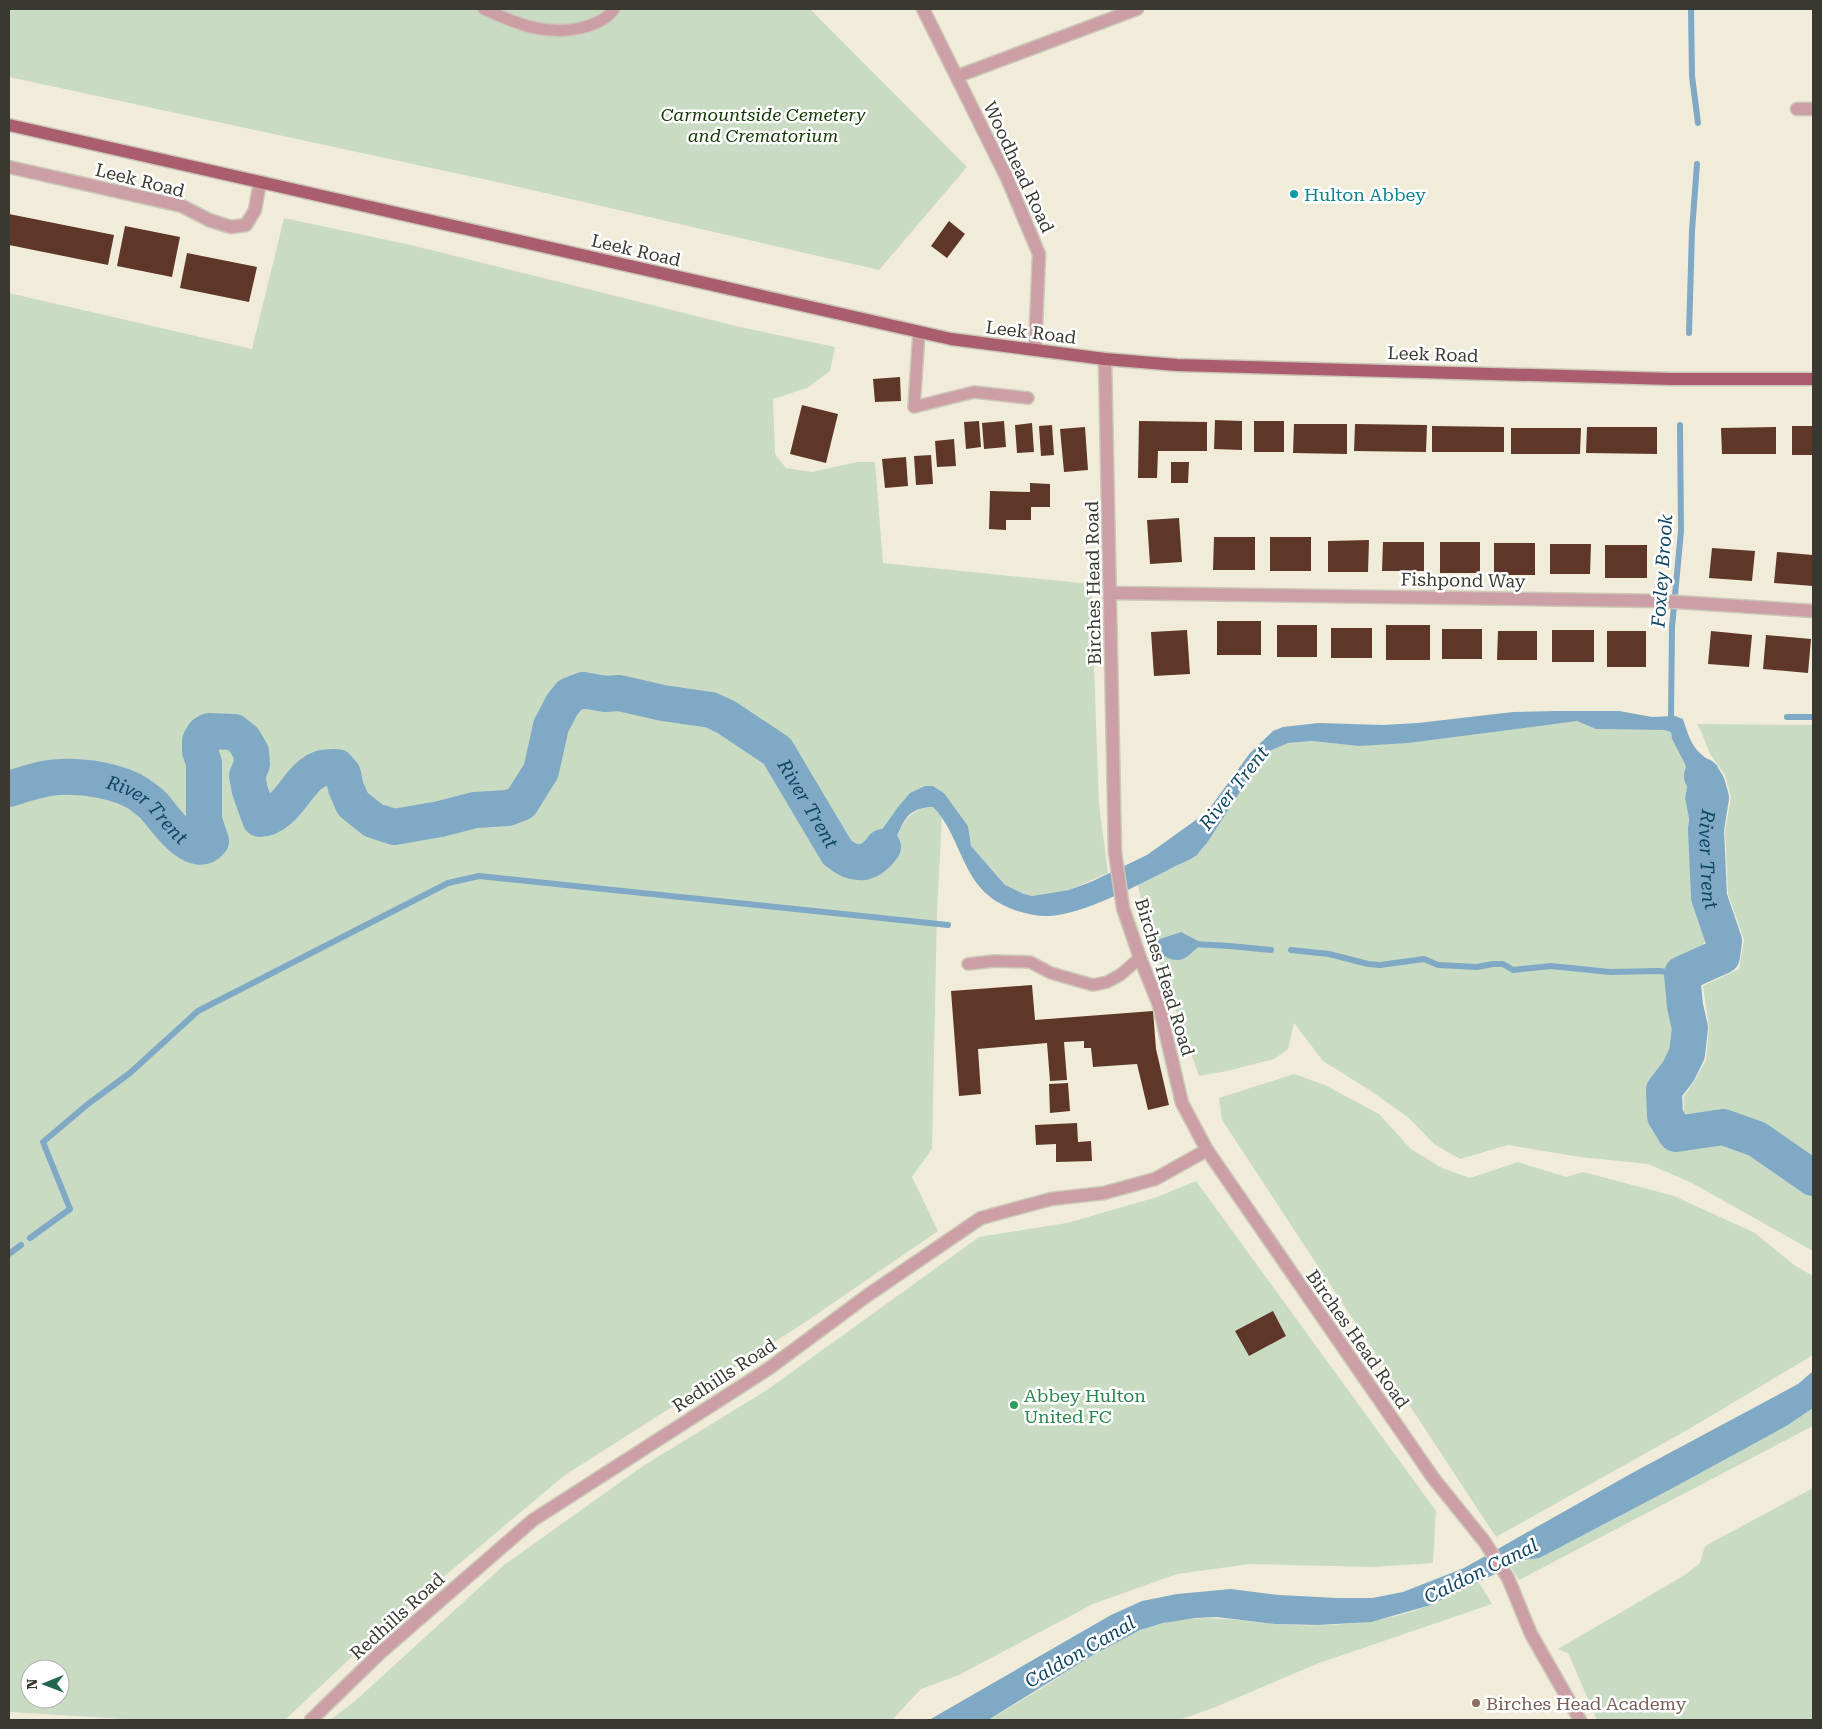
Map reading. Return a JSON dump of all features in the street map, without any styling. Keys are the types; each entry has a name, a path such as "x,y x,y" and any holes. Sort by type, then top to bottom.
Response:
{"main road":[{"name":"Leek Road","path":"9,125 951,339 1105,359 1177,365 1671,379 1813,379"}],"street":[{"name":"Woodhead Road","path":"924,9 1007,178 1039,254 1035,350"},
{"path":"958,76 1137,9"},
{"path":"1797,109 1813,109"},
{"name":"Leek Road","path":"9,167 182,206 209,220 231,227 246,225 255,210 260,182"},
{"name":"Birches Head Road","path":"1105,359 1115,852 1123,908 1159,1005 1173,1058 1182,1103 1207,1150 1434,1480 1484,1541 1508,1578 1531,1634 1580,1720"},
{"name":"Fishpond Way","path":"1111,593 1661,601 1813,610"},
{"name":"Redhills Road","path":"311,1720 380,1653 534,1520 768,1369 868,1295 981,1218 1051,1199 1104,1193 1155,1179 1207,1150"}],"lane":[{"path":"484,9 516,24 549,32 573,30 596,24 614,9"},
{"path":"919,332 914,407 974,392 1028,398"},
{"path":"968,964 994,961 1030,962 1051,973 1093,985 1106,982 1120,975 1140,958"}],"green space":[{"name":"Carmountside Cemetery and Crematorium","path":"9,9 810,9 967,167 879,270 501,183 9,77"},
{"path":"284,218 411,245 740,327 835,347 830,371 807,388 773,399 775,454 786,468 812,472 857,462 875,462 883,563 1091,584 1099,804 1108,873 1069,890 1032,896 1005,885 971,846 968,826 944,793 933,786 884,829 865,851 854,853 844,848 856,875 874,866 884,856 892,846 905,822 914,813 933,807 942,816 937,912 932,1149 912,1177 938,1231 804,1323 565,1475 378,1632 285,1720 139,1720 9,1711 9,293 252,349"},
{"path":"1577,721 1597,729 1664,730 1671,732 1672,739 1685,764 1689,777 1685,798 1690,824 1689,851 1700,910 1709,938 1696,951 1687,953 1672,981 1676,1033 1670,1057 1658,1076 1653,1126 1684,1110 1684,1096 1706,1060 1709,1027 1703,986 1739,969 1744,940 1728,894 1725,830 1731,797 1725,775 1710,754 1697,724 1813,725 1813,1251 1692,1183 1648,1164 1580,1157 1508,1145 1460,1159 1434,1144 1409,1118 1371,1091 1323,1061 1294,1023 1288,1049 1274,1059 1199,1076 1147,927 1138,885 1196,855 1207,843 1265,753 1288,743 1312,741 1359,746"},
{"path":"1294,1074 1325,1085 1379,1114 1411,1149 1442,1168 1470,1178 1518,1162 1566,1177 1583,1172 1674,1196 1755,1233 1794,1265 1813,1276 1813,1355 1689,1429 1496,1537 1222,1120 1219,1098"},
{"path":"1196,1181 1436,1511 1433,1563 1373,1567 1250,1564 1177,1574 1093,1604 959,1675 921,1689 892,1720 330,1720 354,1702 504,1565 643,1466 767,1390 979,1237 1067,1223 1157,1197"},
{"path":"1813,1408 1813,1426 1519,1580 1510,1566 1551,1552 1788,1425"},
{"path":"1813,1488 1813,1720 1597,1720 1568,1653 1558,1649 1685,1575 1700,1563 1705,1546"},
{"path":"1478,1581 1492,1604 1319,1663 1213,1708 1179,1720 988,1720 1035,1693 1105,1648 1149,1627 1179,1620 1206,1618 1294,1625 1354,1623 1393,1617 1431,1605"}],"water":[{"path":"1619,711 1652,717 1675,716 1683,719 1694,746 1703,756 1717,765 1721,781 1714,822 1690,824 1685,798 1689,777 1685,764 1672,739 1671,732 1664,730 1596,729 1577,721 1408,743 1359,746 1312,741 1288,743 1265,753 1207,843 1197,855 1111,898 1064,914 1042,916 1026,914 995,901 980,887 972,876 948,828 933,807 920,809 908,816 885,855 865,872 849,874 840,870 844,847 854,853 865,851 910,793 925,786 933,786 944,793 968,826 971,846 1005,885 1032,896 1069,890 1093,881 1147,855 1207,812 1250,753 1273,731 1283,727 1318,723 1383,725 1418,723 1513,712"},
{"path":"1181,932 1202,943 1185,958 1179,960 1171,959 1160,953 1155,947 1157,940"},
{"name":"Caldon Canal","path":"1813,1371 1813,1408 1788,1425 1551,1552 1539,1558 1524,1560 1431,1605 1371,1622 1318,1625 1275,1624 1217,1617 1163,1623 1140,1630 1093,1655 988,1720 929,1720 1111,1615 1142,1601 1177,1594 1231,1589 1279,1595 1372,1598 1403,1592 1464,1568 1634,1472 1798,1384"}],"building":[{"path":"9,214 114,235 108,265 9,245"},
{"path":"949,221 965,234 947,258 931,246"},
{"path":"125,226 180,237 172,277 117,266"},
{"path":"187,253 257,267 249,302 180,288"},
{"path":"900,377 901,401 875,402 873,379"},
{"path":"802,405 838,414 826,463 790,454"},
{"path":"1215,420 1242,421 1242,450 1214,449"},
{"path":"979,421 981,447 966,449 964,422"},
{"path":"1004,421 1006,447 984,449 982,423"},
{"path":"1139,421 1207,422 1207,451 1158,451 1157,478 1138,478"},
{"path":"1254,421 1284,421 1284,452 1254,452"},
{"path":"1032,423 1034,452 1017,453 1015,425"},
{"path":"1294,424 1347,424 1347,454 1293,453"},
{"path":"1355,424 1427,425 1426,452 1354,451"},
{"path":"1052,425 1054,455 1041,456 1039,426"},
{"path":"1432,426 1504,427 1504,452 1432,452"},
{"path":"1792,426 1813,426 1813,455 1792,455"},
{"path":"1085,427 1088,470 1064,472 1060,429"},
{"path":"1587,427 1657,427 1657,454 1586,453"},
{"path":"1776,427 1776,454 1722,454 1721,428"},
{"path":"1511,428 1581,428 1580,454 1511,454"},
{"path":"954,439 956,466 937,467 935,441"},
{"path":"931,455 933,484 916,485 914,456"},
{"path":"906,457 908,486 885,488 882,459"},
{"path":"1171,462 1189,462 1188,483 1171,483"},
{"path":"1030,483 1050,484 1050,507 1031,507 1031,520 1006,520 1006,530 989,529 990,491 1030,492"},
{"path":"1179,518 1182,562 1150,564 1147,520"},
{"path":"1214,537 1255,537 1255,570 1213,570"},
{"path":"1270,537 1311,537 1311,571 1270,571"},
{"path":"1369,540 1368,572 1328,572 1328,541"},
{"path":"1383,542 1424,542 1424,571 1382,571"},
{"path":"1440,542 1480,542 1480,573 1440,573"},
{"path":"1494,543 1535,543 1535,575 1494,575"},
{"path":"1550,544 1591,544 1590,574 1550,574"},
{"path":"1605,545 1647,545 1647,578 1605,578"},
{"path":"1712,548 1755,551 1752,581 1709,578"},
{"path":"1777,552 1813,555 1813,586 1774,583"},
{"path":"1217,621 1261,621 1261,655 1217,655"},
{"path":"1277,625 1317,625 1317,657 1277,657"},
{"path":"1386,625 1430,625 1430,660 1386,660"},
{"path":"1331,628 1372,628 1372,658 1331,658"},
{"path":"1442,629 1482,629 1482,659 1442,659"},
{"path":"1187,630 1190,674 1154,676 1151,632"},
{"path":"1552,630 1594,630 1594,662 1552,662"},
{"path":"1498,631 1537,631 1537,660 1497,660"},
{"path":"1607,631 1646,631 1646,667 1607,667"},
{"path":"1711,631 1752,635 1749,667 1708,664"},
{"path":"1766,635 1811,639 1808,673 1763,669"},
{"path":"1032,985 1035,1020 1153,1011 1156,1049 1169,1105 1148,1110 1137,1064 1093,1067 1091,1048 1084,1048 1084,1041 1064,1042 1067,1080 1050,1081 1047,1043 978,1049 981,1094 959,1096 951,991"},
{"path":"1068,1083 1070,1111 1050,1113 1049,1084"},
{"path":"1077,1123 1078,1142 1091,1141 1092,1161 1056,1162 1056,1144 1036,1145 1035,1125"},
{"path":"1273,1311 1286,1336 1249,1356 1235,1331"}],"waterway":[{"name":"Foxley Brook","path":"1691,9 1692,76 1698,123"},
{"name":"Foxley Brook","path":"1689,333 1692,231 1697,164"},
{"name":"Foxley Brook","path":"1671,719 1672,627 1681,531 1680,425"},
{"name":"River Trent","path":"9,789 55,777 80,777 102,780 131,789 139,794 154,806 172,828 188,843 204,846 211,841 204,820 204,763 200,751 200,741 204,734 209,731 234,732 244,740 251,752 252,764 247,776 260,819 276,813 283,807 314,772 322,768 331,767 337,767 343,774 346,788 353,804 373,820 394,827 440,819 475,810 508,808 521,803 541,771 551,726 562,705 570,695 583,690 605,694 619,693 663,703 711,710 726,717 777,751 837,852 850,860 862,862 872,858 883,847"},
{"path":"1787,717 1813,717"},
{"name":"River Trent","path":"1702,776 1707,784 1711,798 1706,829 1709,897 1724,941 1722,956 1682,974 1685,1006 1690,1028 1687,1054 1678,1072 1664,1090 1665,1116 1676,1134 1723,1127 1757,1139 1813,1178"},
{"path":"30,1238 70,1209 43,1142 88,1104 130,1073 198,1011 448,883 479,876 948,925"},
{"path":"1194,944 1271,950"},
{"path":"1291,950 1329,954 1368,964 1380,965 1424,959 1438,965 1477,967 1503,964 1513,970 1551,966 1610,972 1659,971 1682,974"},
{"path":"9,1254 21,1245"}],"place":[{"name":"Hulton Abbey","path":"1294,194"},
{"name":"Abbey Hulton United FC","path":"1014,1405"},
{"name":"Birches Head Academy","path":"1476,1703"}]}
